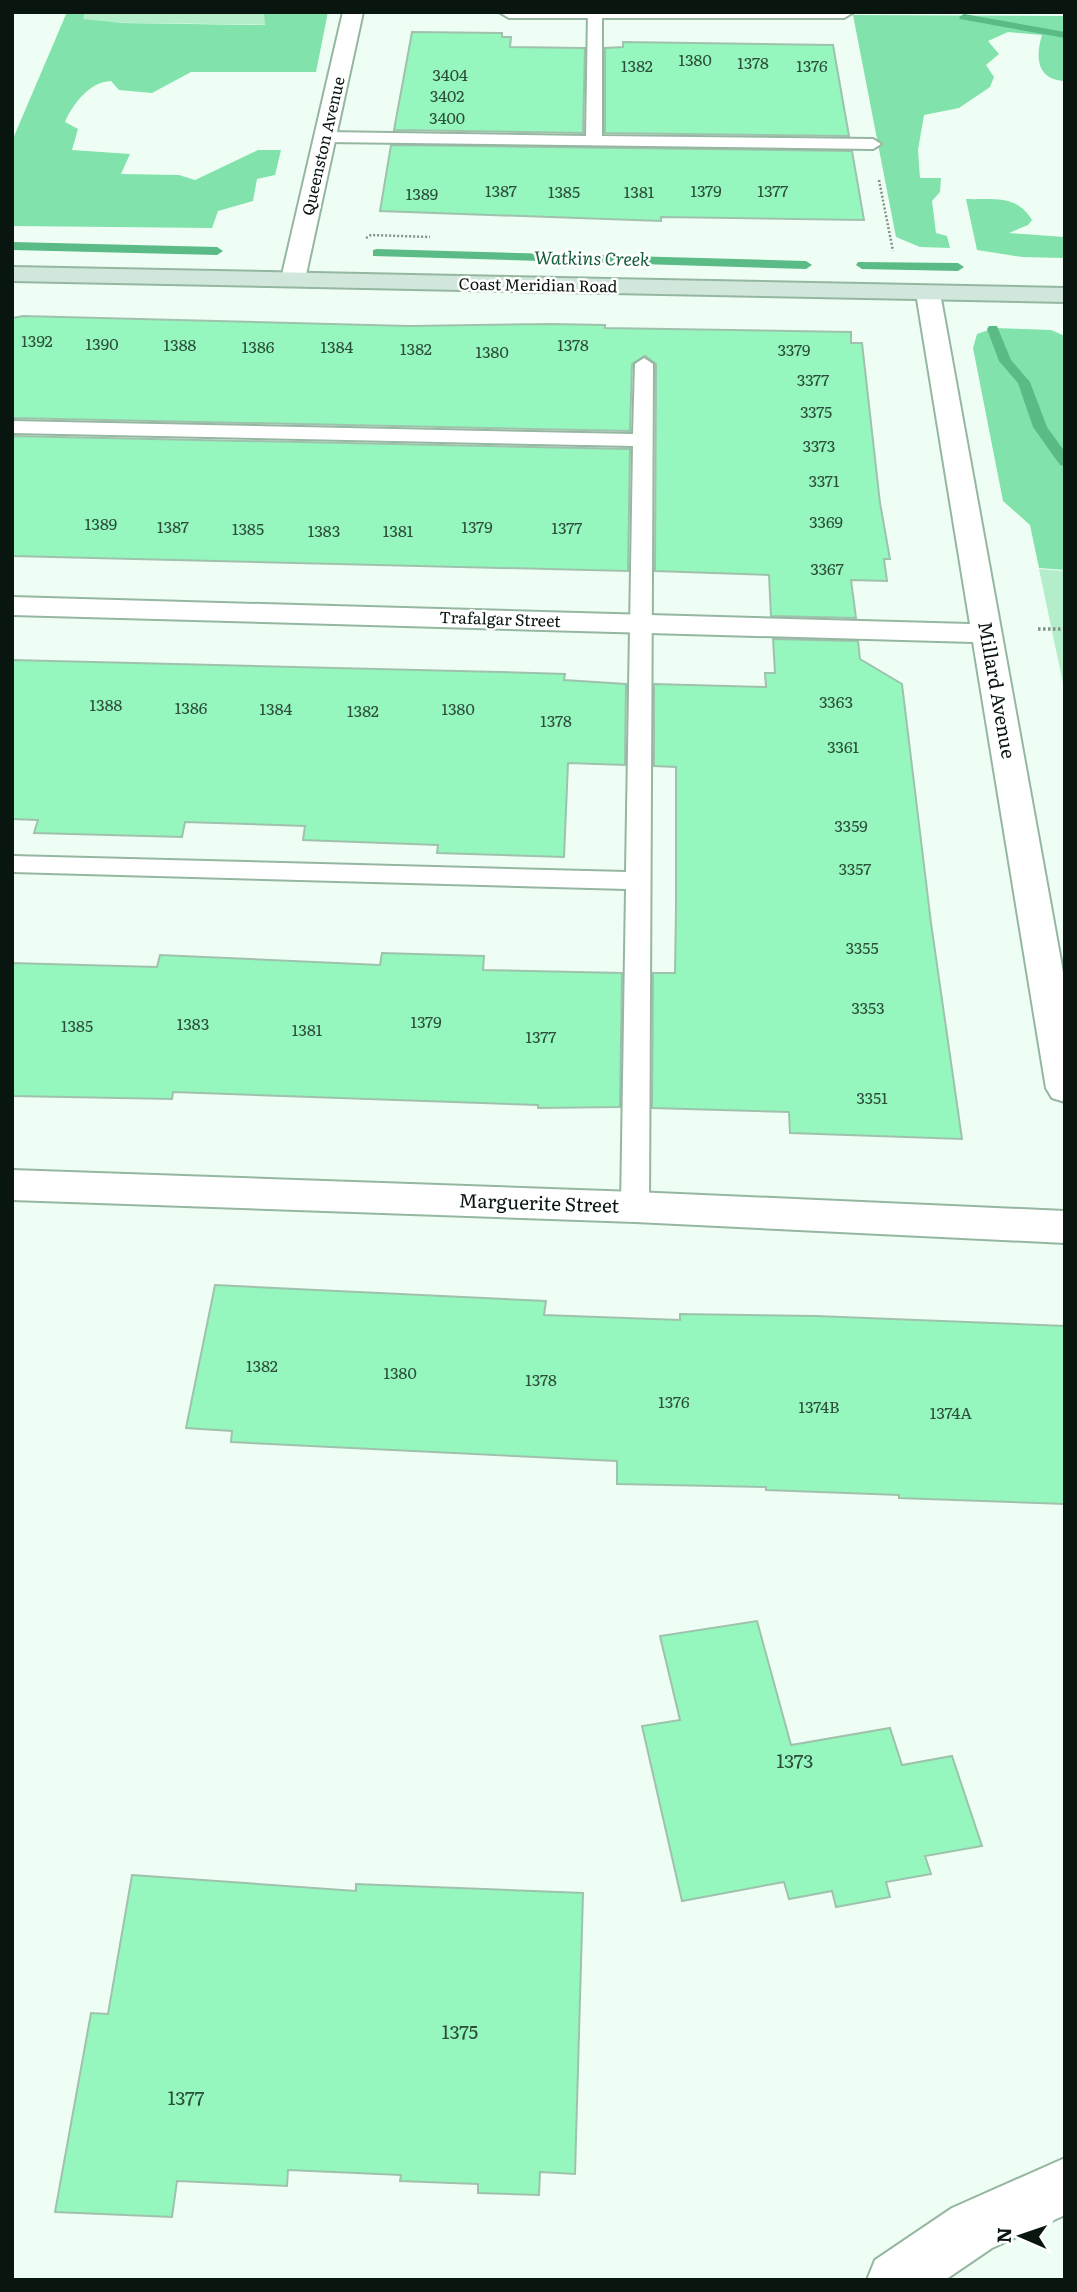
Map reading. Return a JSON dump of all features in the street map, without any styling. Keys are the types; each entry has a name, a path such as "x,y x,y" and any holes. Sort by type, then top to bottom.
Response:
{"main road":[{"name":"Coast Meridian Road","path":"12,274 1065,295"}],"street":[{"name":"Queenston Avenue","path":"293,279 354,12"},
{"path":"509,12 844,12"},
{"name":"Millard Avenue","path":"928,293 1065,1088"},
{"name":"Trafalgar Street","path":"12,606 987,633"},
{"name":"Marguerite Street","path":"12,1185 635,1207 1065,1227"},
{"path":"895,2280 972,2228 1065,2186"}],"lane":[{"path":"594,140 595,13"},
{"path":"326,137 873,144"},
{"path":"635,1207 644,365"},
{"path":"12,427 643,440"},
{"path":"12,864 639,881"}],"path":[{"path":"152,12 198,12"},
{"path":"873,144 893,251"},
{"path":"1038,629 1065,629"}],"green space":[{"path":"67,12 300,12 297,25 63,22"},
{"path":"67,12 85,12 83,19 121,23 265,25 264,12 328,12 316,72 191,72 152,93 119,90 111,81 103,82 83,95 65,122 78,129 72,150 130,154 121,174 179,175 195,180 258,150 281,150 275,175 257,179 253,201 218,211 212,228 12,226 12,141"},
{"path":"853,15 1065,16 1065,81 1049,77 1040,66 1042,35 1008,32 988,41 999,54 986,65 994,77 990,87 959,108 924,115 918,150 920,178 941,178 940,192 932,201 936,233 947,236 950,248 920,247 896,237"},
{"path":"966,199 1003,200 1019,206 1032,220 1028,225 1009,233 1065,237 1065,258 1022,257 977,250"},
{"path":"994,328 1051,330 1065,336 1065,570 1039,568 1030,525 1003,501 973,348 977,334"},
{"path":"1039,569 1065,571 1065,693"}],"building":[{"path":"412,32 502,33 502,37 511,37 510,47 585,48 583,133 394,130"},
{"path":"623,42 833,45 849,136 605,133 605,48 623,47"},
{"path":"391,145 852,151 864,220 661,217 661,221 380,211"},
{"path":"23,316 409,326 552,324 605,325 605,328 851,332 851,343 862,343 880,503 890,559 884,559 887,581 851,580 856,618 771,616 769,575 655,571 656,364 645,356 632,364 630,431 12,418 12,318"},
{"path":"12,436 630,449 628,571 12,556"},
{"path":"773,639 858,641 860,659 902,684 931,923 962,1139 790,1133 789,1112 652,1108 653,973 675,973 676,907 676,767 654,766 654,684 766,687 765,673 775,673"},
{"path":"12,660 565,674 564,680 626,684 625,765 568,763 564,857 437,853 438,845 303,840 305,826 185,822 182,837 34,833 38,820 12,819"},
{"path":"382,953 484,956 483,970 622,973 620,1107 538,1108 538,1105 173,1092 172,1099 12,1096 12,963 157,967 160,955 380,965"},
{"path":"215,1285 546,1301 544,1315 680,1320 680,1314 816,1316 1065,1326 1065,1504 899,1498 899,1495 766,1490 766,1487 617,1484 617,1461 231,1442 232,1431 186,1428"},
{"path":"757,1621 791,1745 890,1728 902,1765 952,1756 982,1846 925,1856 931,1874 886,1882 890,1897 836,1907 832,1891 789,1899 784,1882 682,1901 642,1726 680,1720 660,1636"},
{"path":"132,1875 356,1891 356,1884 583,1893 575,2174 540,2172 539,2195 478,2193 478,2184 400,2181 401,2175 288,2170 287,2186 177,2181 172,2217 55,2212 91,2013 108,2014"}],"waterway":[{"path":"964,17 1065,35"},
{"name":"Watkins Creek","path":"12,246 217,251"},
{"name":"Watkins Creek","path":"377,253 806,265"},
{"name":"Watkins Creek","path":"862,265 958,267"},
{"name":"Watkins Creek","path":"993,329 1005,361 1024,382 1040,427 1065,462"}]}
